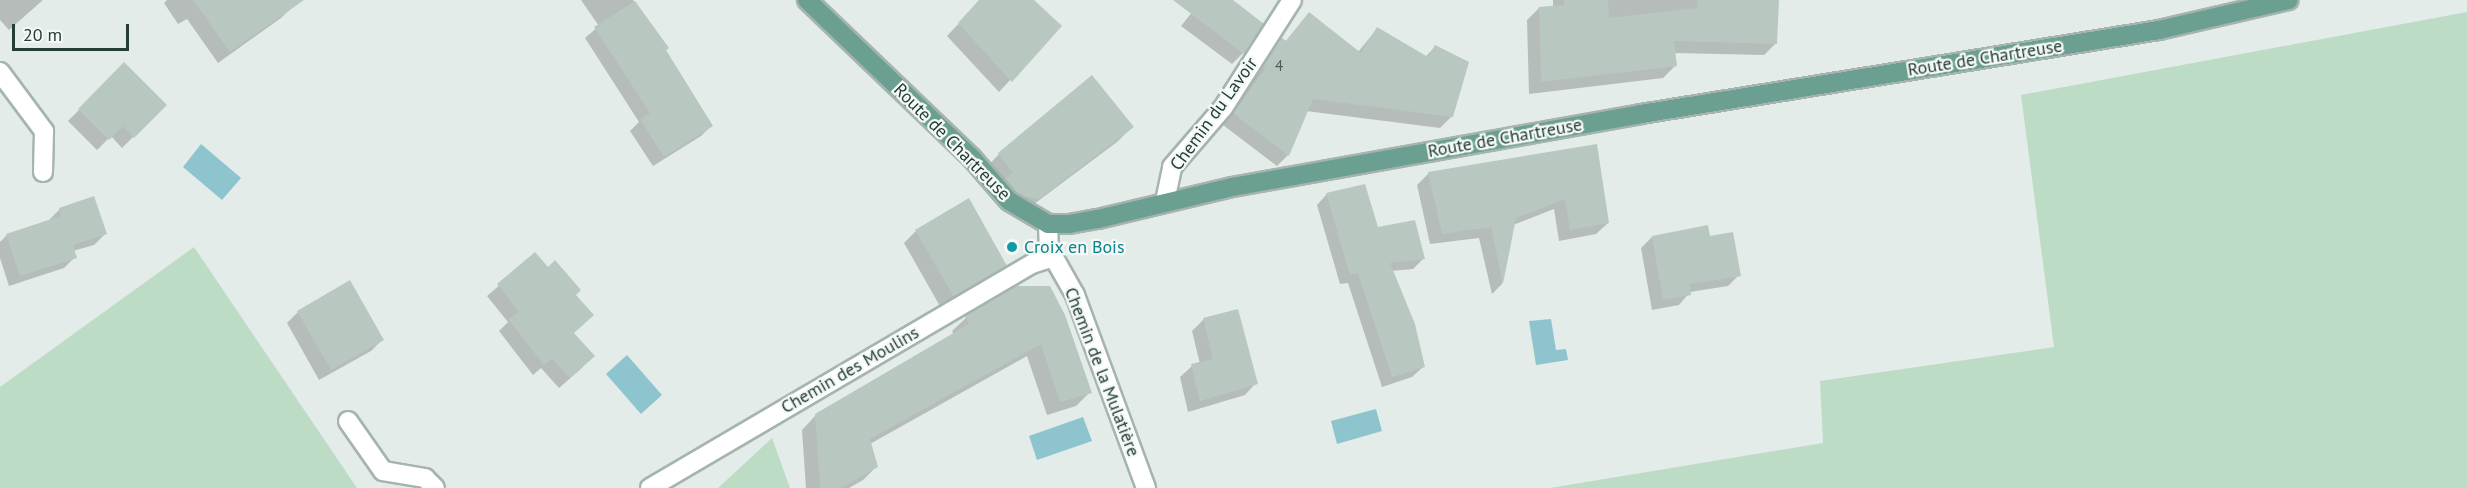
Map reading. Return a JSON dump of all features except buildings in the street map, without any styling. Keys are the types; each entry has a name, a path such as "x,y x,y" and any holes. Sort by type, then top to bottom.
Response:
{"main road":[{"name":"Route de Chartreuse","path":"807,0 971,157 1009,201 1048,224 1069,224 1098,219 1165,201 1641,114 2159,30 2289,0"}],"street":[{"name":"Chemin du Lavoir","path":"1165,201 1172,167 1223,108 1292,0"},
{"path":"0,72 44,130 42,172"},
{"name":"Chemin de la Mulatière","path":"1048,224 1049,249 1075,295 1146,488"},
{"name":"Chemin des Moulins","path":"650,488 1032,264 1053,257"},
{"path":"348,421 383,471 425,478 435,488"}],"green space":[{"path":"2467,12 2467,488 1550,488 1823,443 1820,381 2054,347 2021,95"},
{"path":"194,247 357,488 0,488 0,387"},
{"path":"772,438 790,488 718,488"}],"water":[{"path":"201,144 241,178 222,200 183,167"},
{"path":"1551,319 1556,350 1566,349 1568,360 1536,365 1529,321"},
{"path":"627,355 662,395 641,414 606,374"},
{"path":"1376,409 1382,431 1337,444 1331,421"},
{"path":"1083,417 1092,441 1037,460 1029,436"}],"place":[{"name":"Croix en Bois","path":"1012,247"}]}
